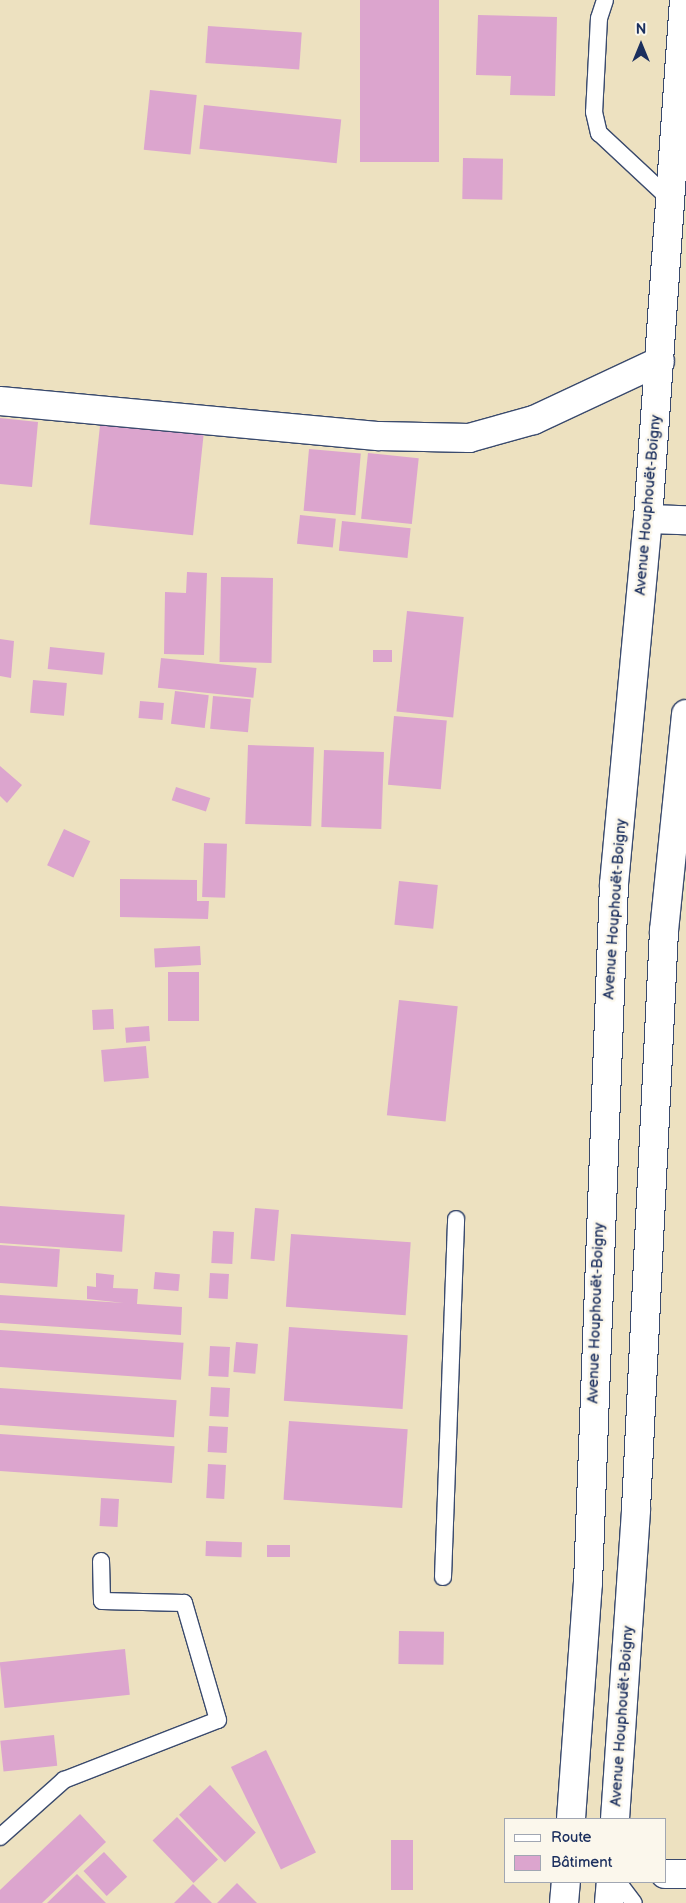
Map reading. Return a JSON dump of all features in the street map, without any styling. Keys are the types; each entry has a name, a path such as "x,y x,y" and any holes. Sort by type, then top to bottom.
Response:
{"main road":[{"name":"Avenue Houphouët-Boigny","path":"570,1818 588,1583 614,884 648,519 673,202 684,0"},
{"path":"0,401 379,436 469,438 534,420 660,361"},
{"path":"648,519 686,520"},
{"name":"Avenue Houphouët-Boigny","path":"615,1818 636,1509 664,931 686,714"},
{"path":"666,1874 686,1874"},
{"path":"564,1903 566,1883"},
{"path":"609,1903 611,1883"}],"lane":[{"path":"605,0 599,18 594,112 599,133 673,202"},
{"path":"443,1577 456,1219"},
{"path":"0,1837 64,1780 218,1720 184,1603 102,1602 101,1561"},
{"path":"619,1883 634,1903"}],"building":[{"path":"360,0 439,0 439,162 360,162"},
{"path":"478,15 557,17 555,96 510,95 511,76 476,75"},
{"path":"208,26 302,33 299,69 205,63"},
{"path":"150,90 197,95 190,155 144,150"},
{"path":"204,105 341,119 337,163 199,149"},
{"path":"463,158 503,159 502,200 462,199"},
{"path":"101,416 204,427 193,535 90,524"},
{"path":"0,418 38,422 32,487 0,484"},
{"path":"309,449 361,454 355,515 304,511"},
{"path":"368,453 419,458 412,524 361,519"},
{"path":"300,515 336,519 333,548 297,544"},
{"path":"342,521 411,528 407,558 339,551"},
{"path":"187,572 207,573 204,655 164,654 165,592 186,593"},
{"path":"221,577 273,578 272,663 220,662"},
{"path":"407,611 464,617 453,717 396,711"},
{"path":"0,639 14,641 11,678 0,676"},
{"path":"50,647 105,653 102,675 48,669"},
{"path":"373,650 392,650 392,662 373,662"},
{"path":"161,658 256,668 253,698 158,688"},
{"path":"33,680 67,683 64,716 30,713"},
{"path":"175,691 209,695 205,728 171,724"},
{"path":"213,696 251,699 248,732 210,729"},
{"path":"140,701 164,703 162,720 139,718"},
{"path":"394,716 447,721 441,789 388,785"},
{"path":"248,745 314,747 311,826 245,824"},
{"path":"324,750 384,752 381,829 321,827"},
{"path":"0,766 22,785 7,803 0,796"},
{"path":"176,787 210,798 206,811 172,800"},
{"path":"64,829 90,841 73,878 47,865"},
{"path":"204,843 227,844 225,898 202,897"},
{"path":"120,879 197,880 197,901 209,901 208,919 120,917"},
{"path":"399,881 438,885 433,929 394,925"},
{"path":"200,946 201,965 155,967 154,948"},
{"path":"168,972 199,972 199,1021 168,1021"},
{"path":"399,1000 458,1006 446,1122 387,1115"},
{"path":"113,1009 114,1029 93,1030 92,1010"},
{"path":"149,1026 150,1041 126,1043 125,1028"},
{"path":"146,1046 149,1078 104,1082 101,1050"},
{"path":"0,1206 125,1215 122,1252 0,1243"},
{"path":"255,1208 279,1210 274,1261 251,1259"},
{"path":"213,1231 234,1232 232,1264 211,1263"},
{"path":"291,1234 411,1242 406,1315 286,1307"},
{"path":"0,1245 60,1249 57,1287 0,1283"},
{"path":"155,1272 180,1274 178,1291 154,1289"},
{"path":"96,1273 114,1275 113,1288 138,1289 137,1304 182,1307 181,1335 0,1323 0,1295 124,1303 87,1299 87,1286 96,1287"},
{"path":"210,1273 229,1274 228,1299 209,1298"},
{"path":"289,1327 408,1335 403,1409 284,1401"},
{"path":"0,1330 184,1343 181,1380 0,1367"},
{"path":"236,1342 258,1344 255,1374 233,1372"},
{"path":"210,1346 230,1347 228,1377 208,1376"},
{"path":"211,1387 230,1388 228,1417 209,1416"},
{"path":"0,1388 177,1400 174,1437 0,1425"},
{"path":"289,1421 408,1429 402,1508 283,1500"},
{"path":"209,1426 228,1427 227,1453 208,1452"},
{"path":"0,1434 175,1446 172,1483 0,1471"},
{"path":"208,1464 226,1465 224,1499 206,1498"},
{"path":"101,1498 119,1499 118,1527 100,1526"},
{"path":"206,1541 242,1542 241,1557 205,1556"},
{"path":"267,1545 290,1545 290,1557 267,1557"},
{"path":"399,1631 444,1632 443,1665 398,1664"},
{"path":"125,1649 130,1695 4,1708 0,1662"},
{"path":"54,1735 57,1766 4,1771 0,1741"},
{"path":"266,1750 316,1852 281,1870 231,1767"},
{"path":"210,1785 256,1832 225,1862 179,1815"},
{"path":"80,1814 106,1842 42,1903 0,1903 0,1890"},
{"path":"177,1817 218,1859 194,1883 153,1841"},
{"path":"391,1840 413,1840 413,1890 391,1890"},
{"path":"104,1852 127,1877 107,1896 84,1871"},
{"path":"77,1874 106,1903 47,1903"},
{"path":"237,1883 257,1903 217,1903"},
{"path":"193,1884 212,1903 174,1903"}]}
